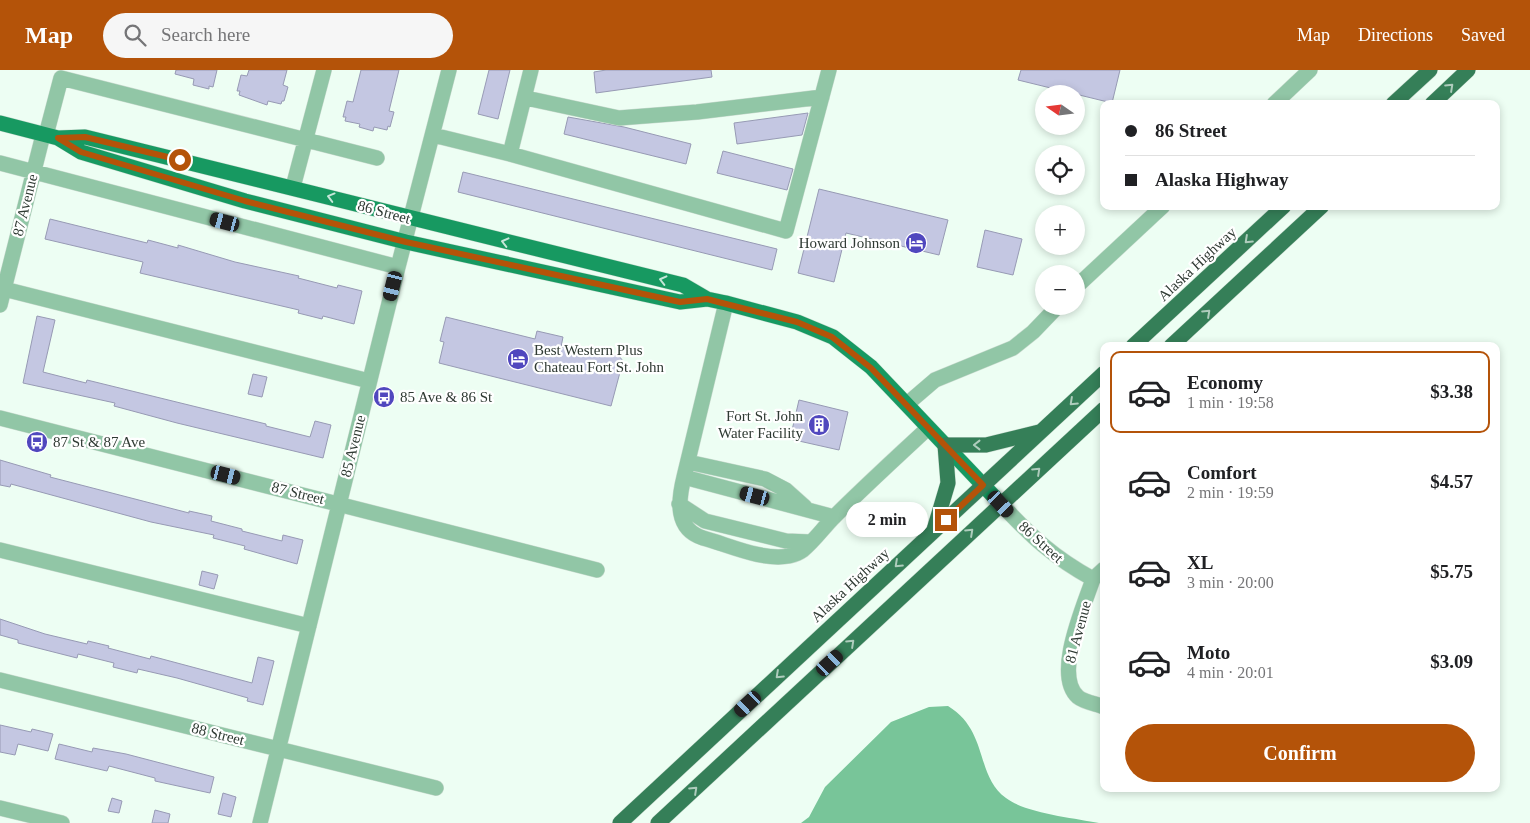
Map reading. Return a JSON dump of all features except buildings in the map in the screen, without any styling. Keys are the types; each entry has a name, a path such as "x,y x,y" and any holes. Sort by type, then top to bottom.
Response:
{"highway":[{"path":"1397,100 1430,70"},
{"path":"1436,100 1468,70"},
{"name":"Alaska Highway","path":"1137,342 1280,210"},
{"path":"1175,342 1318,210"},
{"name":"Alaska Highway","path":"620,823 1100,377"},
{"path":"658,823 1100,413"},
{"path":"934,531 948,483 945,445 986,445 1042,431"}],"main road":[{"name":"86 Street","path":"0,123 49,136 81,152 245,201 406,242 680,302 707,299"},
{"name":"86 Street","path":"49,136 85,137 293,187 412,219 683,285 707,299 797,322 832,337 856,354 907,404 1001,504"}],"street":[{"path":"293,187 324,70"},
{"name":"85 Avenue","path":"260,823 398,267 412,219 449,70"},
{"path":"510,154 526,98 531,70"},
{"path":"433,135 510,154 786,231 829,70"},
{"path":"1278,100 1310,70"},
{"path":"62,74 378,158"},
{"name":"87 Avenue","path":"0,305 2,288 33,171 49,136 62,74"},
{"path":"526,98 619,118 697,112 822,97"},
{"path":"0,163 398,267"},
{"path":"1085,279 1160,210"},
{"path":"2,288 370,381"},
{"path":"726,304 679,504 681,520 690,531 699,536 757,554 782,557 792,556 802,551 834,517 928,428"},
{"path":"907,404 935,380 1013,348 1033,332 1049,315"},
{"name":"87 Street","path":"0,418 596,570"},
{"path":"688,462 765,479 786,490 808,510"},
{"path":"684,478 834,517"},
{"name":"86 Street","path":"1001,504 1036,542 1063,563 1098,574"},
{"path":"0,550 308,626"},
{"name":"81 Avenue","path":"1098,574 1067,666 1069,683 1078,698 1100,706"},
{"name":"88 Street","path":"0,680 436,788"},
{"path":"0,808 62,823"}],"green space":[{"path":"948,706 961,716 970,728 990,778 996,789 1006,798 1025,808 1099,823 801,823 809,817 825,787 891,722 929,707"}],"place":[{"name":"Howard Johnson","path":"916,243"},
{"name":"Best Western Plus Chateau Fort St. John","path":"518,359"},
{"name":"85 Ave & 86 St","path":"384,397"},
{"name":"Fort St. John Water Facility","path":"819,425"},
{"name":"87 St & 87 Ave","path":"37,442"}],"route":[{"path":"180,160 85,137 58,138 81,152 245,201 406,242 680,302 707,299 780,317 812,328 832,337 856,354 907,404 983,485 946,520"}]}
